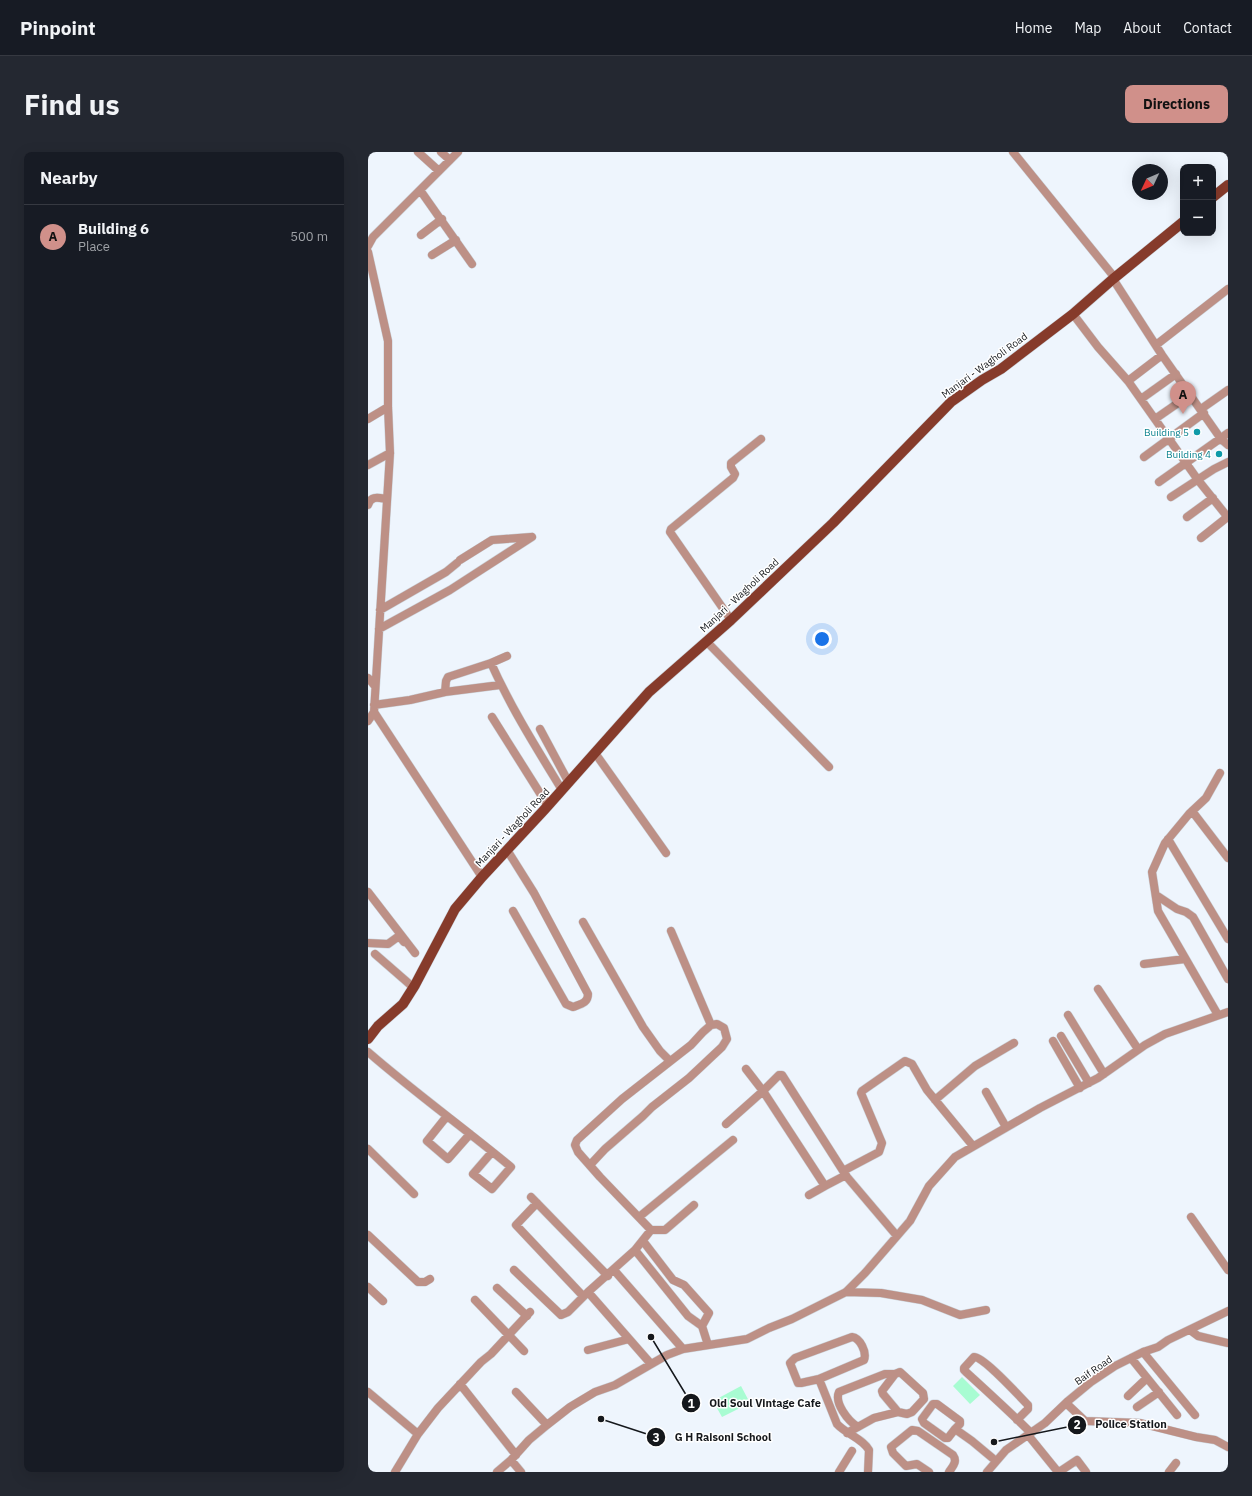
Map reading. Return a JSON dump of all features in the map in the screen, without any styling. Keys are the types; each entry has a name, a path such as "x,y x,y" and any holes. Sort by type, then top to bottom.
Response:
{"main road":[{"path":"1216,195 1228,185"},
{"name":"Manjari - Wagholi Road","path":"368,1039 378,1026 403,1004 414,988 455,909 649,692 731,620 833,523 951,402 982,380 1001,369 1073,314 1180,224"}],"street":[{"path":"418,152 439,171"},
{"path":"441,152 450,160"},
{"path":"368,246 373,238 458,152"},
{"path":"1013,152 1114,279 1162,355 1203,411 1221,439 1228,445"},
{"path":"420,190 442,219 472,264"},
{"path":"421,235 442,219"},
{"path":"432,255 456,240"},
{"path":"368,252 388,341 390,453 375,686 371,714 482,877"},
{"path":"368,291 376,286"},
{"path":"1156,345 1228,289"},
{"path":"1073,314 1098,347 1128,381 1170,439 1185,463 1226,515 1226,518 1201,538"},
{"path":"1128,381 1162,355"},
{"path":"1141,399 1176,374"},
{"path":"1144,457 1170,439 1228,390"},
{"path":"1155,419 1191,394"},
{"path":"368,419 388,407"},
{"path":"1159,482 1228,433"},
{"path":"731,620 670,532 671,529 733,478 735,474 731,463 761,439"},
{"path":"368,466 390,453"},
{"path":"1171,497 1214,469 1228,462"},
{"path":"368,505 372,498 387,499"},
{"path":"1187,517 1213,498"},
{"path":"379,629 450,590 532,537 492,540 446,572 380,610"},
{"path":"707,642 829,767"},
{"path":"445,692 448,677 491,663 507,656"},
{"path":"491,663 500,685 534,745 566,786"},
{"path":"368,678 375,686"},
{"path":"371,714 410,700 445,692 500,685"},
{"path":"492,718 548,806"},
{"path":"540,729 566,786"},
{"path":"595,752 666,854"},
{"path":"1218,1016 1158,911 1152,872 1162,847 1192,811 1206,798 1220,773"},
{"path":"1192,811 1228,858"},
{"path":"1168,839 1228,939"},
{"path":"507,850 534,893 588,994 588,999 585,1002 573,1007 566,1004 513,911"},
{"path":"368,892 415,953"},
{"path":"1156,896 1193,917 1228,978"},
{"path":"583,922 643,1027 660,1051 670,1061"},
{"path":"671,931 711,1025"},
{"path":"368,943 388,944 399,936 415,953 428,961"},
{"path":"375,954 414,988"},
{"path":"1144,964 1185,959"},
{"path":"1098,989 1138,1050"},
{"path":"497,1472 514,1458 547,1425 570,1407 595,1392 615,1385 667,1355 683,1349 747,1339 792,1319 846,1292 864,1274 910,1221 932,1182 955,1157 1006,1127 1089,1083 1144,1045 1165,1034 1228,1012"},
{"path":"1068,1014 1104,1074"},
{"path":"590,1165 605,1149 652,1107 689,1078 722,1047 727,1039 724,1028 717,1024 711,1025 690,1045 622,1099 577,1140 575,1146 578,1152 590,1165 651,1230 665,1230 694,1205"},
{"path":"1060,1036 1089,1083"},
{"path":"1053,1041 1080,1088"},
{"path":"935,1100 975,1066 1014,1044"},
{"path":"368,1052 511,1167 492,1189 473,1174 492,1152"},
{"path":"809,1195 876,1154 882,1148 882,1143 861,1093 865,1088 902,1063 908,1061 912,1064 919,1078 935,1100 973,1146"},
{"path":"746,1069 763,1091 825,1186"},
{"path":"726,1124 779,1075 782,1075 844,1173 897,1236"},
{"path":"986,1092 1006,1127"},
{"path":"448,1116 427,1141 448,1159 470,1134"},
{"path":"639,1217 732,1140"},
{"path":"368,1149 414,1194"},
{"path":"531,1197 608,1276"},
{"path":"537,1203 516,1224 586,1294 651,1364"},
{"path":"1191,1217 1228,1270"},
{"path":"514,1270 561,1315 568,1312 586,1294 608,1276 635,1250 651,1230"},
{"path":"368,1235 418,1282 430,1280"},
{"path":"643,1241 673,1280 684,1285 709,1313 702,1326"},
{"path":"635,1250 688,1316 702,1326 708,1345"},
{"path":"614,1270 683,1349"},
{"path":"368,1287 383,1301"},
{"path":"395,1472 418,1434 438,1408 529,1314 497,1288"},
{"path":"846,1292 881,1293 922,1300 960,1315 986,1310"},
{"path":"475,1300 524,1350"},
{"name":"Baif Road","path":"987,1472 1006,1450 1051,1418 1066,1403 1115,1366 1228,1311"},
{"path":"1190,1330 1198,1336 1228,1343"},
{"path":"852,1337 860,1342 865,1356 864,1360 819,1379 798,1383 790,1363 795,1358 852,1337"},
{"path":"588,1350 629,1339"},
{"path":"1143,1352 1195,1415"},
{"path":"1017,1420 1028,1409 1028,1404 998,1374 979,1358 974,1357 964,1368 964,1370 1017,1420 1030,1434 1059,1472 1076,1460 1086,1472"},
{"path":"1131,1358 1177,1415"},
{"path":"847,1432 858,1427 874,1418 898,1412 907,1414 912,1412 924,1399 923,1393 900,1372 895,1374 886,1374 838,1392 838,1398 846,1418 858,1427"},
{"path":"895,1374 882,1391 898,1412"},
{"path":"1128,1396 1147,1378"},
{"path":"819,1379 837,1424 864,1444 869,1450 868,1472"},
{"path":"460,1384 514,1458 521,1472"},
{"path":"368,1392 418,1434"},
{"path":"516,1392 547,1425"},
{"path":"1137,1407 1159,1392"},
{"path":"1066,1403 1085,1421 1140,1423 1196,1437 1215,1440 1228,1447"},
{"path":"934,1404 937,1404 960,1421 960,1424 955,1430 948,1438 945,1438 924,1423 922,1419 934,1404"},
{"path":"929,1472 917,1464 906,1466 893,1452 891,1447 912,1430 918,1431 953,1456 955,1462 949,1472"},
{"path":"955,1430 972,1441 996,1461"},
{"path":"839,1472 852,1451"}],"green space":[{"path":"962,1377 980,1395 970,1404 953,1386"},
{"path":"741,1386 750,1403 722,1417 713,1401"}],"place":[{"name":"Building 6","path":"1183,414"},
{"name":"Building 5","path":"1197,432"},
{"name":"Building 4","path":"1219,454"},
{"name":"Old Soul Vintage Cafe","path":"651,1337"},
{"name":"G H Raisoni School","path":"601,1419"},
{"name":"Police Station","path":"994,1442"}]}
